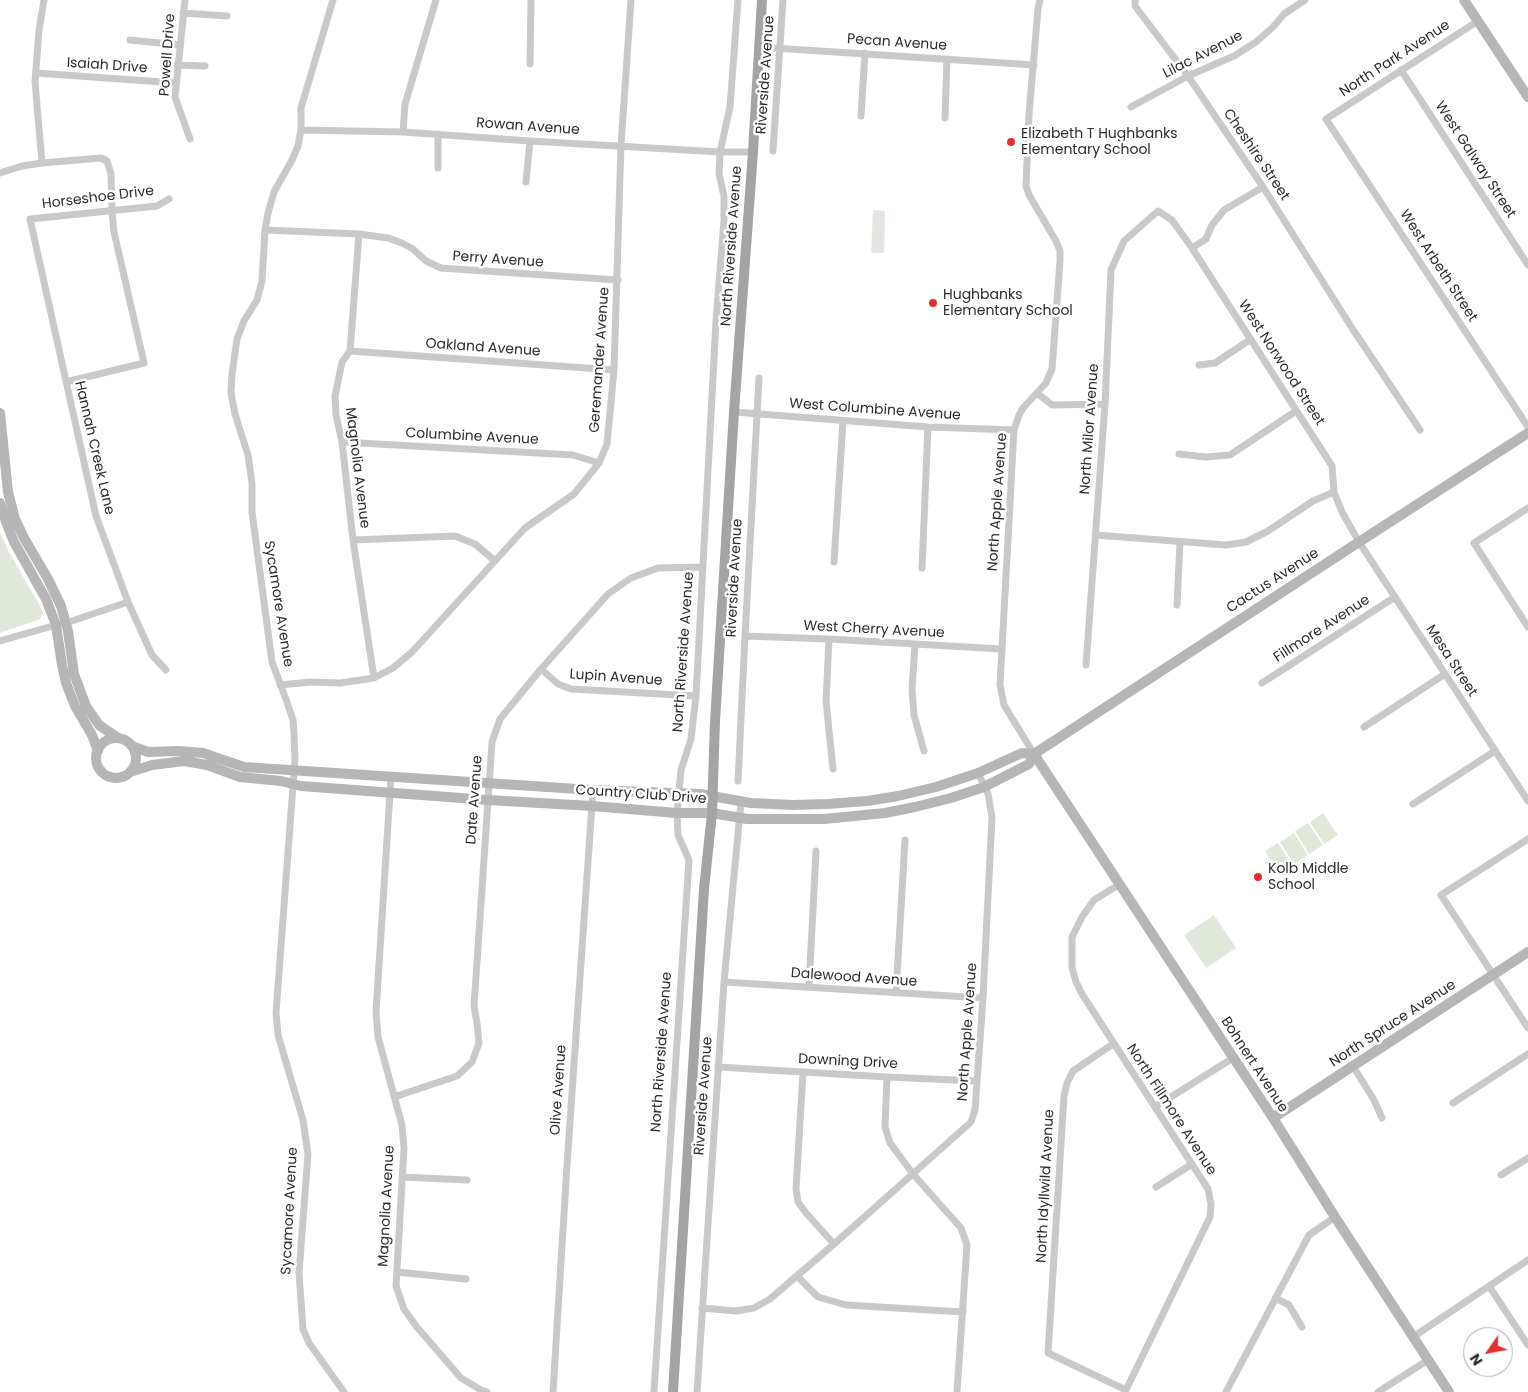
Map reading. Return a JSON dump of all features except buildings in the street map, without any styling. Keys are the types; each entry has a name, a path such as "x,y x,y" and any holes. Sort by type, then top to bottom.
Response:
{"main road":[{"name":"North Riverside Avenue","path":"673,1392 704,889 712,813 715,721 734,412 762,0"}],"street":[{"path":"42,163 35,82 39,30 44,0"},
{"name":"Powell Drive","path":"185,0 175,97 190,139"},
{"name":"Sycamore Avenue","path":"333,0 301,108 301,130 298,146 274,192 268,213 262,281 257,300 244,322 237,339 231,393 234,414 248,455 252,483 252,512 269,646 272,662 292,720 295,746 276,1013 278,1035 303,1120 308,1154 299,1273 303,1328 309,1342 344,1392"},
{"path":"403,132 405,104 436,0"},
{"path":"530,0 530,64"},
{"name":"Geremander Avenue","path":"280,685 311,682 340,683 374,678 393,668 412,652 525,528 574,494 599,463 607,444 614,370 622,145 631,0"},
{"name":"North Riverside Avenue","path":"654,1392 689,860 678,835 677,813 681,770 691,739 696,696 724,220 724,196 719,174 720,152 730,107 738,0"},
{"name":"Riverside Avenue","path":"773,151 783,0"},
{"name":"North Apple Avenue","path":"1034,754 1004,706 1000,685 1014,430 1023,408 1046,383 1052,369 1060,261 1060,251 1056,241 1029,195 1026,186 1028,114 1040,0"},
{"name":"Cheshire Street","path":"1135,0 1135,6 1188,76 1263,187 1352,328 1420,430"},
{"name":"Lilac Avenue","path":"1131,107 1188,76 1234,56 1256,42 1284,14 1305,0"},
{"path":"1464,0 1528,97"},
{"path":"183,13 227,16"},
{"name":"North Park Avenue","path":"1326,119 1478,21"},
{"path":"130,40 180,45"},
{"name":"Pecan Avenue","path":"759,47 1034,65"},
{"path":"861,116 865,53"},
{"path":"945,118 947,59"},
{"path":"178,65 204,66"},
{"name":"West Galway Street","path":"1401,70 1528,265"},
{"name":"Isaiah Drive","path":"36,73 176,83"},
{"name":"West Arbeth Street","path":"1326,119 1528,427"},
{"name":"Rowan Avenue","path":"301,130 403,132 720,152 753,152"},
{"path":"438,134 438,168"},
{"path":"526,182 530,141"},
{"path":"0,173 22,166 42,163 101,158 108,161 111,174 112,212 117,246 144,363 66,382"},
{"path":"1192,248 1206,238 1212,224 1224,210 1263,187"},
{"name":"Horseshoe Drive","path":"30,219 157,206 169,200"},
{"name":"West Norwood Street","path":"1158,211 1172,220 1192,248 1332,466 1334,492 1342,512 1359,542"},
{"name":"North Milor Avenue","path":"1086,665 1105,404 1112,270 1124,241 1158,211"},
{"name":"Hannah Creek Lane","path":"30,219 96,516 128,602 152,655 166,670"},
{"name":"Perry Avenue","path":"265,230 359,234 388,238 413,249 426,260 441,268 618,280"},
{"name":"Magnolia Avenue","path":"359,234 350,351 342,362 335,396 353,540 374,678"},
{"path":"1199,365 1215,362 1251,339"},
{"name":"Oakland Avenue","path":"350,351 614,370"},
{"name":"Riverside Avenue","path":"738,781 744,636 759,378"},
{"path":"1037,393 1052,405 1105,404"},
{"path":"1179,454 1206,457 1230,455 1296,411"},
{"name":"West Columbine Avenue","path":"734,412 928,427 1014,430"},
{"path":"0,413 8,492 13,511 24,538 54,591 72,667 81,695 97,723 106,731 126,741 132,746 136,754 134,768 126,776 118,778 104,774 98,765 97,756 105,741 118,738"},
{"path":"834,562 842,421"},
{"path":"922,568 928,427"},
{"name":"Cactus Avenue","path":"1034,754 1528,433"},
{"name":"Columbine Avenue","path":"342,442 573,456 599,463"},
{"path":"1096,535 1226,545 1246,542 1268,531 1313,501 1334,492"},
{"path":"0,503 14,542 61,624 62,665 66,683 75,706 92,735 98,751"},
{"path":"1528,508 1474,543 1528,627"},
{"path":"353,540 455,536 475,544 495,560"},
{"path":"1177,605 1180,542"},
{"name":"Mesa Street","path":"1359,542 1528,801"},
{"name":"Date Avenue","path":"394,1097 457,1076 472,1062 478,1043 478,1023 474,1006 489,783 492,742 500,719 541,668 608,594 631,578 658,568 703,567"},
{"name":"Fillmore Avenue","path":"1262,683 1395,597"},
{"path":"0,640 61,624 128,602"},
{"name":"West Cherry Avenue","path":"744,636 1001,649"},
{"path":"829,639 826,701 833,769"},
{"path":"915,645 912,689 914,715 924,751"},
{"name":"Lupin Avenue","path":"541,668 558,684 571,689 696,696"},
{"path":"1364,727 1445,674"},
{"name":"Country Club Drive","path":"130,772 159,763 192,761 232,775 281,781 301,786 677,813 712,813 740,818 824,819 885,813 951,798 984,787 1029,764 1034,754 1022,753 978,773 936,787 898,796 867,801 792,805 746,803 712,796 593,790 244,766 211,755 191,751 148,752 132,746"},
{"path":"1413,804 1495,751"},
{"name":"Bohnert Avenue","path":"1034,754 1273,1118 1335,1218 1449,1392"},
{"name":"North Apple Avenue","path":"702,1308 736,1311 754,1308 770,1299 971,1122 975,1110 983,998 992,816 988,794 978,773"},
{"name":"Magnolia Avenue","path":"391,777 376,1012 378,1038 402,1125 404,1148 396,1286 404,1309 416,1326 461,1378 487,1392"},
{"name":"Olive Avenue","path":"553,1392 566,1165 593,790"},
{"name":"Riverside Avenue","path":"697,1392 699,1338 724,982 740,818 746,803"},
{"path":"1528,839 1441,895 1528,1028"},
{"path":"896,993 905,840"},
{"path":"808,987 816,851"},
{"name":"North Fillmore Avenue","path":"1120,884 1094,900 1082,917 1072,937 1072,968 1082,994 1208,1189 1211,1204 1210,1217 1125,1391"},
{"name":"North Spruce Avenue","path":"1273,1118 1528,952"},
{"name":"Dalewood Avenue","path":"724,982 983,998"},
{"name":"North Idyllwild Avenue","path":"1114,1044 1073,1072 1067,1083 1064,1096 1048,1353 1125,1391"},
{"path":"1453,1103 1528,1054"},
{"path":"1155,1107 1233,1058"},
{"path":"1353,1066 1374,1100 1382,1118"},
{"name":"Downing Drive","path":"718,1067 976,1081"},
{"path":"803,1072 796,1189 798,1202 834,1244"},
{"path":"887,1077 885,1127 890,1143 913,1174 961,1228 966,1245 957,1392"},
{"path":"1501,1175 1528,1158"},
{"path":"1156,1187 1192,1164"},
{"path":"402,1177 467,1180"},
{"path":"1226,1392 1309,1235 1335,1218"},
{"path":"1413,1337 1528,1260"},
{"path":"397,1272 466,1279"},
{"path":"797,1276 818,1296 846,1305 963,1312"},
{"path":"1489,1286 1528,1345"},
{"path":"1275,1298 1289,1305 1302,1327"},
{"path":"1378,1392 1428,1360"}],"green space":[{"path":"873,210 885,211 884,253 871,253"},
{"path":"0,532 43,613 40,619 0,633"},
{"path":"1323,813 1338,835 1324,844 1310,822"},
{"path":"1308,823 1323,845 1309,854 1295,831"},
{"path":"1294,833 1308,855 1294,864 1280,842"},
{"path":"1278,843 1292,865 1279,874 1265,851"},
{"path":"1214,915 1236,948 1206,968 1184,935"}],"place":[{"name":"Elizabeth T Hughbanks Elementary School","path":"1011,142"},
{"name":"Hughbanks Elementary School","path":"933,303"},
{"name":"Kolb Middle School","path":"1258,877"}]}
